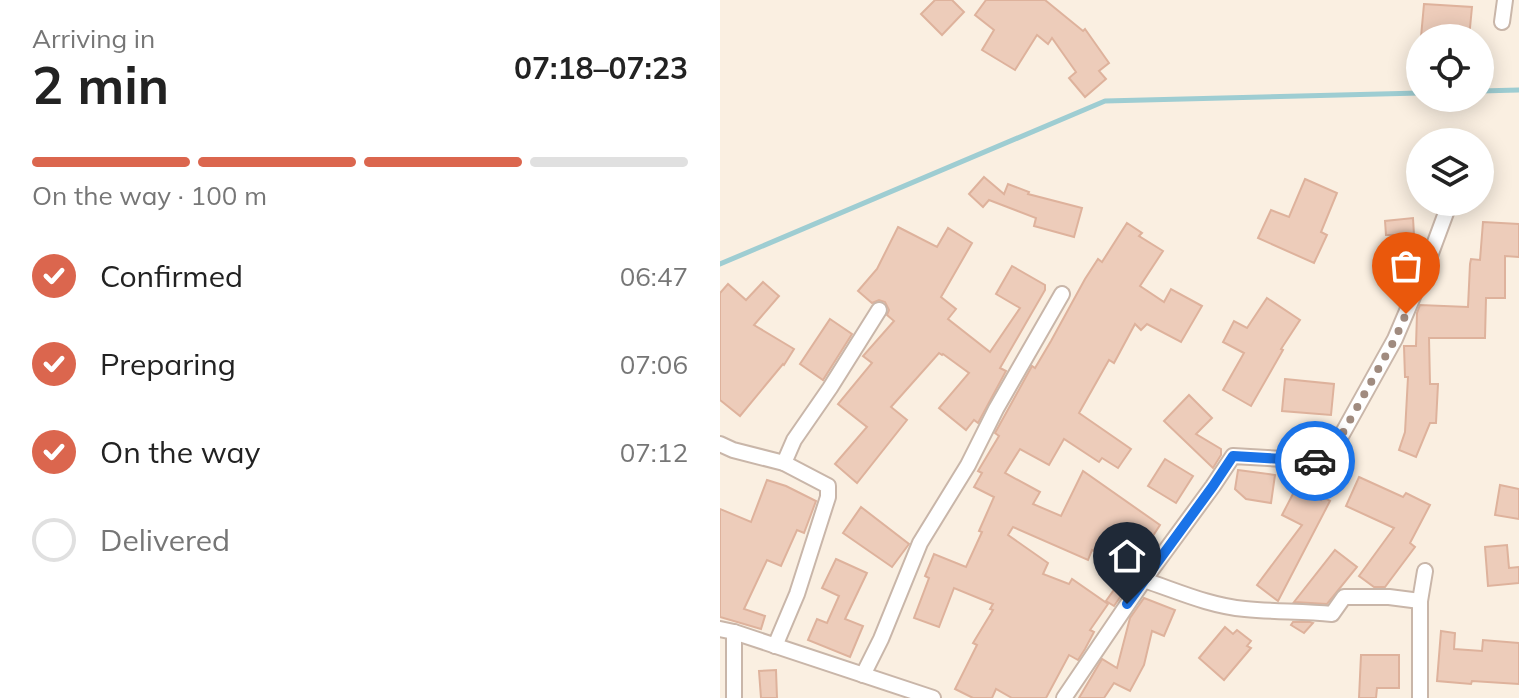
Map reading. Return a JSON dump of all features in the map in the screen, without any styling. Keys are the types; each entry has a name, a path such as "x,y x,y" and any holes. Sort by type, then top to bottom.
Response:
{"street":[{"path":"1502,22 1505,0"},
{"path":"1064,698 1233,456 1318,461 1330,456 1395,339 1444,216"},
{"path":"863,675 920,543 968,465 996,409 1062,294"},
{"path":"784,463 794,440 879,310"},
{"path":"720,444 784,463 828,486 828,497 797,594 775,646"},
{"path":"1420,698 1420,601 1425,571"},
{"path":"1144,580 1202,601 1243,609 1332,614 1344,597 1420,601"},
{"path":"734,698 727,630 933,698"}],"building":[{"path":"935,0 952,0 964,12 942,35 921,14"},
{"path":"986,0 1045,0 1083,31 1085,29 1109,63 1099,71 1106,79 1085,97 1069,78 1076,72 1052,38 1048,44 1037,35 1015,70 982,50 994,30 975,15"},
{"path":"1424,4 1472,7 1470,24 1422,24"},
{"path":"984,177 1004,194 1008,184 1028,194 1082,208 1074,237 1034,226 1036,218 989,200 983,207 969,194"},
{"path":"1305,179 1337,193 1321,232 1327,235 1314,263 1258,238 1271,210 1289,217"},
{"path":"1413,218 1414,235 1386,235 1385,221"},
{"path":"1483,222 1519,224 1519,257 1505,256 1505,298 1486,298 1485,338 1429,338 1430,384 1438,384 1436,423 1430,423 1416,457 1399,450 1405,432 1408,377 1405,377 1404,346 1416,346 1420,305 1468,307 1470,264 1471,259 1480,260"},
{"path":"1127,223 1142,233 1139,236 1163,251 1140,286 1164,302 1171,289 1202,306 1181,342 1147,324 1141,330 1135,324 1114,363 1109,360 1079,413 1131,449 1118,468 1102,458 1099,462 1064,439 1049,465 1020,449 1005,473 1040,492 1033,504 1061,516 1083,471 1160,525 1129,573 1092,550 1088,560 1013,527 1008,535 1048,563 1043,574 1069,584 1072,579 1108,604 1090,630 1094,632 1078,660 1069,655 1046,698 1012,698 996,689 992,698 973,698 955,689 977,645 973,643 993,610 990,609 993,604 954,588 939,627 914,618 929,578 925,576 934,554 966,567 994,497 974,487 982,473 978,471 999,436 995,433 1085,279 1098,259 1102,262"},
{"path":"898,227 937,247 948,228 972,243 941,297 956,309 948,319 990,352 1020,308 996,294 1012,266 1045,285 1045,290 1000,368 1006,371 978,423 974,420 966,430 939,408 969,373 939,353 891,407 907,420 857,483 835,464 867,427 838,404 872,363 863,356 894,321 887,315 889,310 885,302 879,300 872,303 858,291 877,269"},
{"path":"763,282 779,296 754,325 794,349 740,416 720,400 720,293 728,284 746,300"},
{"path":"1267,298 1300,320 1251,406 1223,390 1244,353 1223,342 1234,321 1247,328"},
{"path":"830,319 852,334 823,380 800,364"},
{"path":"1285,379 1334,384 1331,415 1282,411"},
{"path":"1189,395 1212,418 1196,434 1221,449 1213,468 1164,421"},
{"path":"1165,459 1193,476 1176,503 1148,486"},
{"path":"1238,470 1275,475 1271,503 1246,499 1235,489"},
{"path":"1359,477 1403,497 1406,493 1430,505 1410,543 1415,547 1385,587 1374,587 1359,576 1394,528 1346,506"},
{"path":"767,480 816,501 804,533 797,530 781,566 767,560 744,609 765,616 761,629 720,617 720,509 751,522"},
{"path":"1500,485 1519,489 1519,519 1495,515"},
{"path":"1296,488 1330,501 1278,601 1257,585 1302,525 1282,515"},
{"path":"861,507 909,544 892,567 843,533"},
{"path":"1507,545 1509,568 1519,567 1519,583 1488,586 1485,547"},
{"path":"1335,550 1357,567 1327,604 1294,602"},
{"path":"836,559 867,573 845,619 863,626 850,657 808,640 817,619 827,623 839,596 822,588"},
{"path":"1116,587 1125,590 1114,606 1106,601"},
{"path":"1144,598 1175,610 1164,636 1152,631 1144,665 1130,691 1114,683 1104,698 1079,698 1102,659 1117,668 1130,618"},
{"path":"1293,622 1313,623 1304,633 1291,625"},
{"path":"1225,627 1233,634 1237,630 1251,641 1247,646 1251,648 1224,680 1199,658"},
{"path":"1441,631 1455,633 1454,649 1482,651 1483,640 1519,643 1519,684 1437,681"},
{"path":"1361,655 1399,655 1399,688 1377,688 1376,698 1359,698"},
{"path":"776,670 777,698 761,698 759,671"}],"waterway":[{"path":"1494,91 1519,90"},
{"path":"720,264 1105,101 1406,93"}],"way so far":[{"path":"1315,461 1330,456 1406,314"}],"route":[{"path":"1127,604 1233,456 1315,461"}]}
